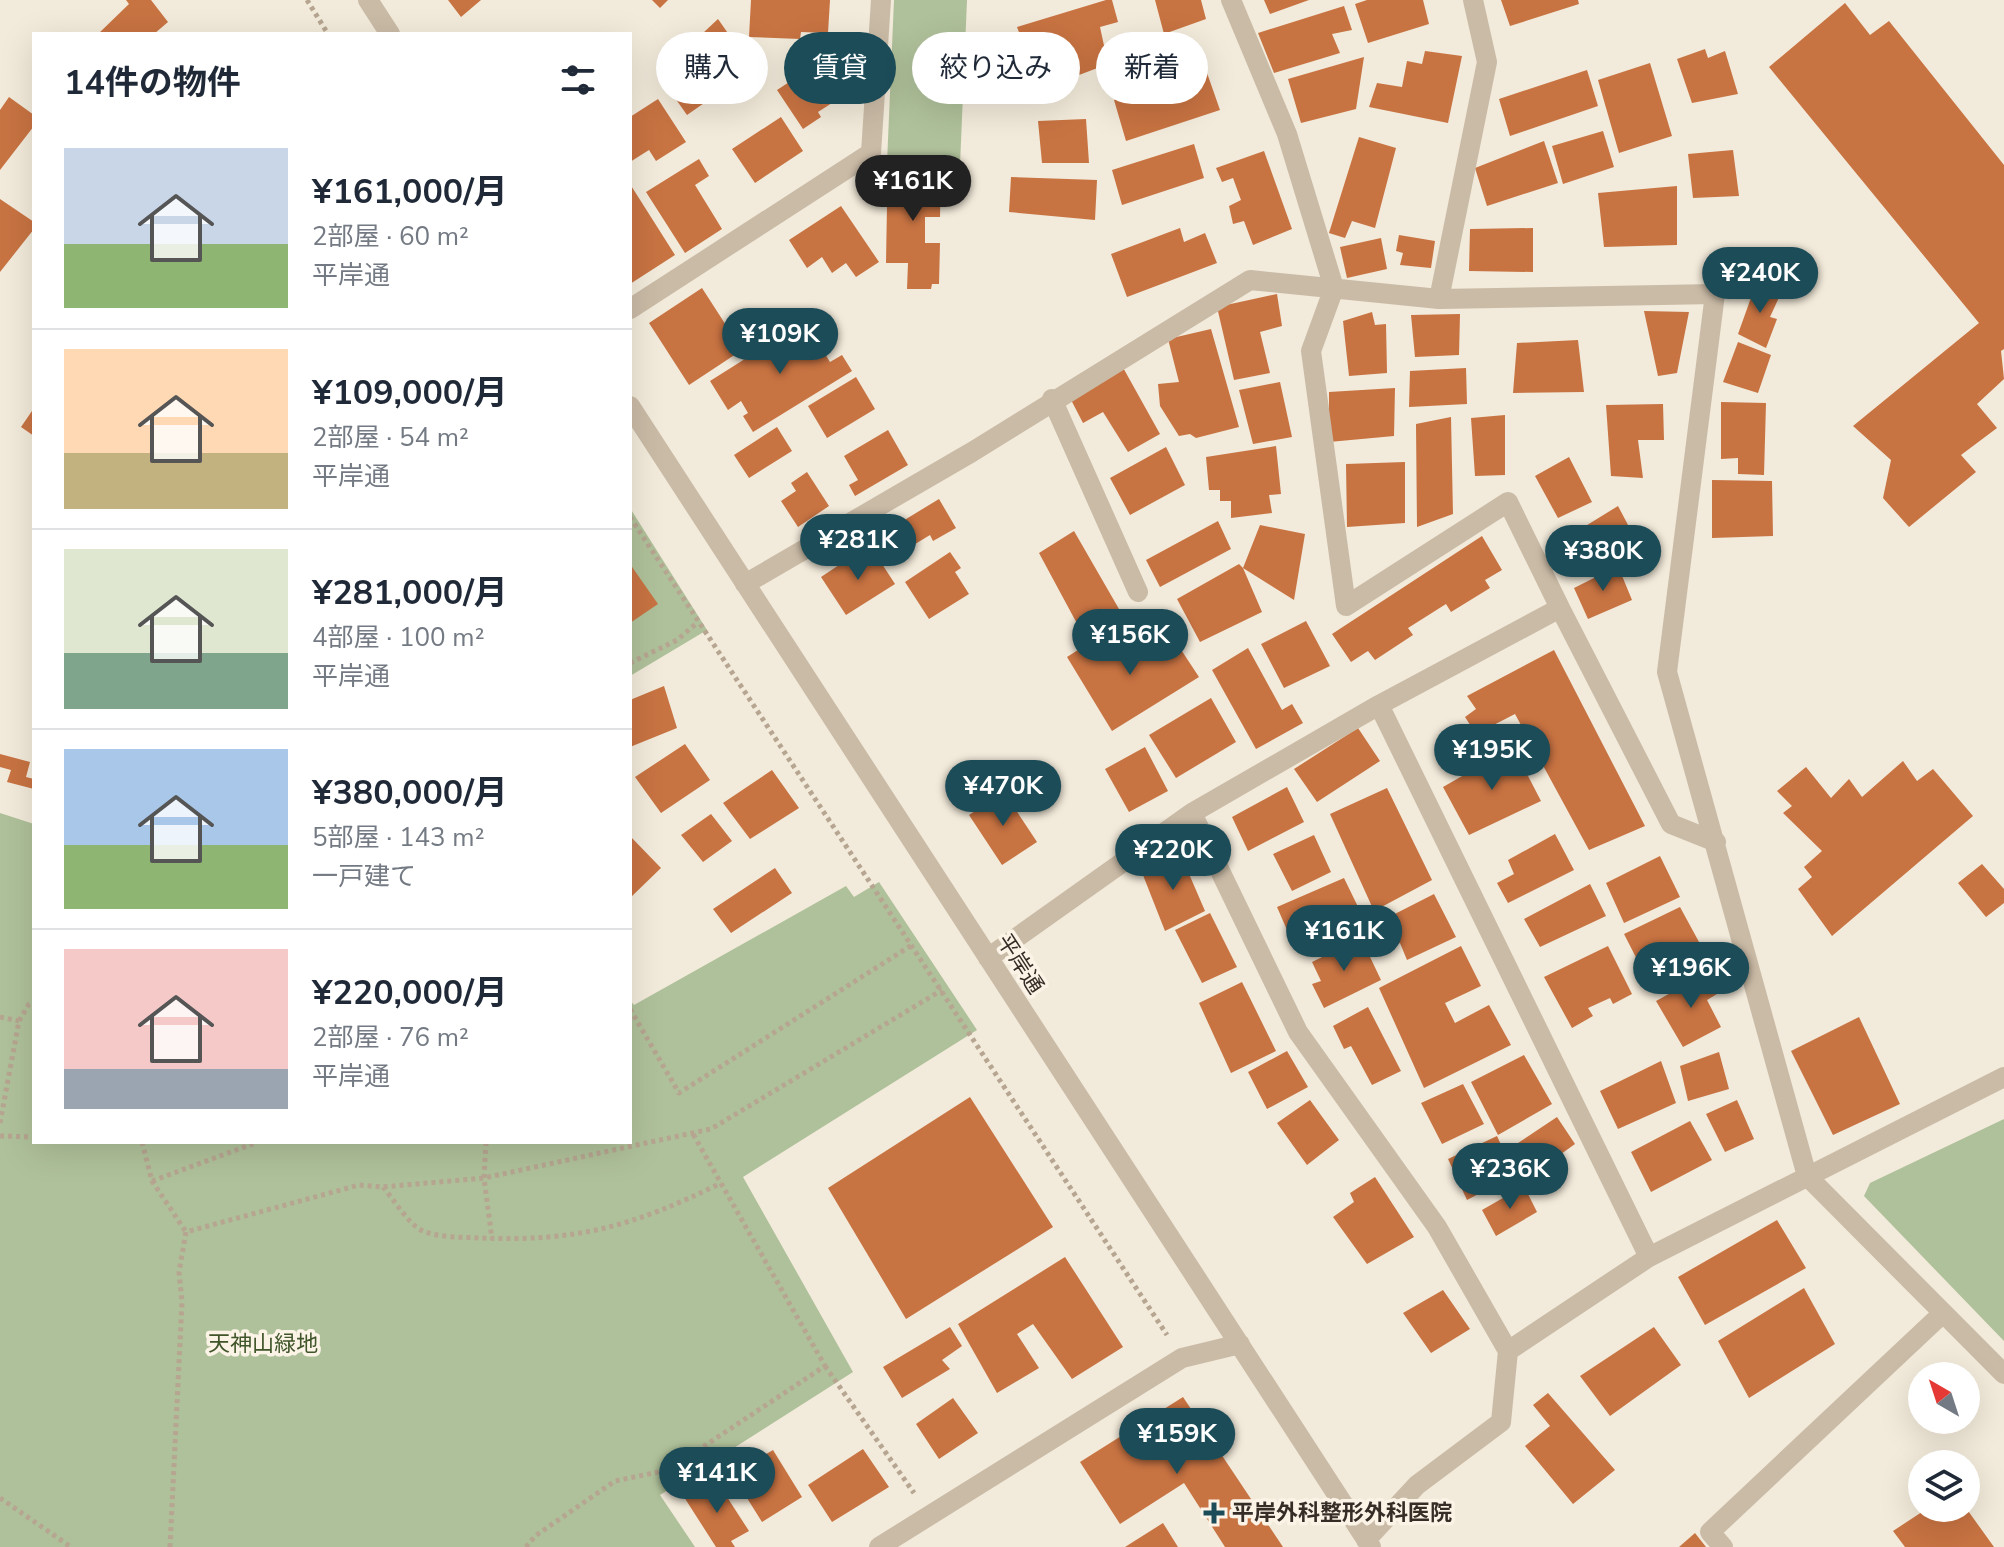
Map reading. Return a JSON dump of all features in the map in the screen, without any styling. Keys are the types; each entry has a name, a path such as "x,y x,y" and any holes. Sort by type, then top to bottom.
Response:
{"street":[{"path":"368,0 389,32"},
{"path":"632,308 871,153 881,0"},
{"path":"1231,0 1287,134 1334,288 1311,351 1346,606 1508,502 1671,824 1716,842"},
{"path":"1439,299 1487,62 1473,0"},
{"path":"745,584 972,452 1052,399 1250,280 1439,299 1715,294 1667,672 1807,1176 2004,1374"},
{"path":"1052,399 1138,592"},
{"name":"平岸通","path":"632,409 1368,1544"},
{"path":"988,958 1192,813 1379,705 1560,608"},
{"path":"1379,705 1649,1257"},
{"path":"1192,813 1298,1032 1437,1227 1508,1351 1501,1422 1417,1485 1368,1544"},
{"path":"1508,1351 1649,1257 2004,1077"},
{"path":"1723,1547 1710,1532 1943,1313"},
{"path":"879,1547 1182,1358 1240,1344"}],"path":[{"path":"307,0 327,32"},
{"path":"632,520 1182,1358"},
{"path":"632,662 677,640 697,623"},
{"path":"632,1012 679,1093 912,945"},
{"path":"186,1232 359,1185 382,1187 484,1178 711,1129 942,990"},
{"path":"0,1123 19,1021 32,1003"},
{"path":"0,1017 19,1021"},
{"path":"693,1134 825,1366 929,1515"},
{"path":"0,1136 32,1137"},
{"path":"143,1144 152,1181 186,1232 179,1272 182,1302 170,1547"},
{"path":"152,1181 253,1144"},
{"path":"486,1144 484,1178 492,1239"},
{"path":"382,1187 420,1229 456,1237 550,1239 604,1231 667,1210 721,1183"},
{"path":"526,1547 582,1502 615,1481 668,1470 825,1366"},
{"path":"0,1498 71,1547"}],"green space":[{"path":"894,0 967,0 966,32 912,32 912,104 963,104 960,165 887,163 890,104 896,104 896,32 893,32"},
{"path":"632,511 707,630 632,675"},
{"name":"天神山緑地","path":"0,813 32,823 32,1144 632,1144 632,1002 634,1005 846,886 854,897 879,882 977,1030 743,1177 853,1372 660,1495 695,1547 0,1547"},
{"path":"2004,1119 2004,1341 1864,1196 1870,1183"}],"building":[{"path":"126,0 151,0 168,22 156,32 100,32 129,4"},
{"path":"448,0 481,0 461,17"},
{"path":"652,0 668,0 660,8"},
{"path":"751,0 830,0 828,32 784,32 784,38 768,38 768,32 749,32"},
{"path":"1106,0 1112,0 1118,22 1100,27 1101,32 1096,32 1096,69 1080,75 1080,32 1019,32 1017,27"},
{"path":"1155,0 1201,0 1206,19 1163,32"},
{"path":"1264,0 1309,0 1270,14"},
{"path":"1367,0 1423,0 1429,24 1368,43 1355,4"},
{"path":"1501,0 1578,0 1579,4 1510,26"},
{"path":"1845,3 1870,35 1889,21 2004,165 2004,349 2001,351 2004,379 1977,404 1997,428 1961,455 1976,472 1909,527 1883,498 1891,460 1853,426 1979,323 1769,67"},
{"path":"1344,6 1352,30 1332,34 1340,53 1274,73 1258,33"},
{"path":"718,19 727,32 704,32"},
{"path":"1705,49 1708,58 1725,51 1738,94 1692,103 1677,59"},
{"path":"1425,51 1462,56 1448,123 1369,107 1377,83 1402,87 1407,61 1422,64"},
{"path":"1364,57 1356,109 1301,123 1288,79"},
{"path":"1650,63 1672,136 1619,153 1598,80"},
{"path":"1587,70 1598,106 1510,136 1499,99"},
{"path":"1208,76 1220,110 1126,141 1115,104 1208,104"},
{"path":"784,85 784,100 777,90"},
{"path":"9,97 32,114 32,129 0,170 0,110"},
{"path":"656,100 686,142 656,161 649,150 632,161 632,116"},
{"path":"679,104 703,104 687,115"},
{"path":"786,104 830,104 818,112 821,117 803,129"},
{"path":"781,117 803,151 755,183 732,149"},
{"path":"1086,119 1089,163 1042,163 1038,121"},
{"path":"1603,131 1614,167 1563,184 1552,146"},
{"path":"1359,137 1396,148 1375,228 1352,221 1345,238 1329,233"},
{"path":"1544,141 1558,183 1487,206 1475,168"},
{"path":"1194,144 1204,178 1122,205 1112,170"},
{"path":"1733,150 1739,196 1693,198 1688,154"},
{"path":"1264,151 1292,229 1253,245 1244,221 1233,224 1229,206 1241,200 1233,178 1222,182 1216,168"},
{"path":"699,159 709,176 695,185 722,229 685,253 646,192"},
{"path":"887,169 941,170 940,217 925,217 925,243 940,243 939,284 932,284 931,289 907,289 908,263 886,263 887,206 881,207 882,186 887,186"},
{"path":"1011,177 1097,180 1095,220 1009,212"},
{"path":"1677,186 1677,245 1604,247 1598,193"},
{"path":"632,187 675,255 632,283"},
{"path":"0,199 32,221 32,232 0,272"},
{"path":"841,206 879,262 856,277 846,263 832,273 822,257 807,268 789,240"},
{"path":"1180,228 1184,242 1205,233 1217,263 1127,297 1111,254"},
{"path":"1533,228 1533,272 1469,271 1470,229"},
{"path":"1399,235 1435,241 1431,268 1400,265 1403,253 1396,251"},
{"path":"1381,238 1387,269 1347,278 1340,247"},
{"path":"1757,281 1781,293 1770,317 1777,319 1766,348 1738,334"},
{"path":"702,288 742,350 689,385 649,323"},
{"path":"1277,294 1282,326 1260,332 1270,373 1234,380 1217,307"},
{"path":"1644,311 1689,312 1677,373 1658,376"},
{"path":"1372,312 1375,325 1386,324 1387,373 1349,376 1343,321"},
{"path":"1460,314 1459,355 1415,357 1411,315"},
{"path":"812,318 822,334 815,338 830,362 842,355 852,371 753,432 743,416 748,413 741,401 728,410 710,381 756,352 761,360 773,353 768,345"},
{"path":"1211,329 1239,427 1196,438 1190,434 1179,436 1160,406 1158,384 1179,382 1168,339"},
{"path":"1578,340 1584,392 1513,393 1517,343"},
{"path":"1738,342 1771,355 1758,393 1723,382"},
{"path":"1121,364 1160,434 1128,452 1103,412 1083,423 1068,394"},
{"path":"1466,368 1467,404 1409,407 1410,371"},
{"path":"856,377 875,409 827,438 808,406"},
{"path":"1280,382 1292,437 1253,444 1239,390"},
{"path":"1395,388 1394,436 1329,442 1329,392"},
{"path":"1721,402 1766,403 1764,475 1738,474 1738,458 1721,459"},
{"path":"1663,404 1664,440 1638,440 1643,478 1611,476 1606,405"},
{"path":"32,411 32,435 21,427"},
{"path":"1505,415 1505,475 1475,476 1471,418"},
{"path":"1451,417 1453,514 1417,527 1416,424"},
{"path":"777,427 792,451 749,478 734,455"},
{"path":"888,430 908,465 855,496 849,485 858,480 844,456"},
{"path":"1276,446 1281,494 1269,495 1272,513 1231,518 1231,501 1220,501 1220,490 1209,490 1206,457"},
{"path":"1166,447 1185,485 1130,515 1110,478"},
{"path":"1569,457 1592,502 1558,518 1535,476"},
{"path":"1405,462 1405,523 1347,527 1346,464"},
{"path":"807,472 829,506 798,527 781,501 796,491 791,483"},
{"path":"1712,480 1772,481 1773,536 1712,538"},
{"path":"939,499 956,528 933,541 930,535 902,552 888,530"},
{"path":"1618,506 1636,540 1596,564 1579,530"},
{"path":"1218,521 1231,549 1160,587 1146,560"},
{"path":"1260,525 1305,534 1294,600 1243,568"},
{"path":"1074,531 1119,609 1081,631 1039,553"},
{"path":"1482,536 1502,570 1485,580 1490,588 1451,612 1446,604 1408,628 1413,635 1375,660 1368,651 1351,662 1332,634"},
{"path":"873,550 895,584 846,615 821,577 851,557 855,562"},
{"path":"950,552 961,568 955,572 969,594 929,619 905,582"},
{"path":"1239,564 1262,612 1200,642 1177,599"},
{"path":"1618,566 1632,600 1588,619 1574,588"},
{"path":"632,567 658,604 632,622"},
{"path":"1306,621 1330,666 1284,688 1261,644"},
{"path":"1111,629 1130,662 1172,636 1199,677 1112,731 1067,657"},
{"path":"1248,648 1282,710 1292,704 1303,723 1256,749 1212,670"},
{"path":"1554,650 1645,826 1589,850 1515,714 1476,734 1465,717 1476,709 1467,696"},
{"path":"664,686 677,728 632,746 632,699"},
{"path":"1211,698 1236,742 1176,778 1149,735"},
{"path":"1358,728 1380,761 1317,802 1294,769"},
{"path":"685,744 710,780 661,813 635,777"},
{"path":"1145,747 1168,791 1129,812 1105,769"},
{"path":"1513,747 1541,801 1469,835 1443,787"},
{"path":"0,754 30,762 26,777 32,778 32,788 7,782 11,770 0,767"},
{"path":"1903,761 1917,781 1933,769 1973,816 1832,936 1798,889 1812,877 1804,867 1822,851 1783,813 1792,806 1777,791 1806,767 1831,798 1849,779 1862,797"},
{"path":"772,770 799,808 750,839 723,803"},
{"path":"1287,787 1304,822 1248,851 1232,817"},
{"path":"1387,788 1432,880 1374,911 1330,814"},
{"path":"1004,792 1037,842 1002,865 969,815"},
{"path":"711,814 732,841 703,862 681,835"},
{"path":"1555,834 1574,870 1508,903 1497,883 1514,874 1508,860"},
{"path":"1314,835 1331,872 1292,891 1273,854"},
{"path":"632,838 661,868 632,896"},
{"path":"1180,853 1205,911 1165,931 1141,870"},
{"path":"1660,856 1680,897 1624,923 1606,883"},
{"path":"1982,864 2004,889 2004,903 1986,917 1958,883"},
{"path":"775,868 792,893 731,933 713,909"},
{"path":"1344,878 1361,913 1294,946 1277,907"},
{"path":"1590,884 1606,916 1540,947 1524,919"},
{"path":"1434,894 1456,937 1407,960 1400,943 1392,947 1381,921"},
{"path":"1680,907 1705,953 1648,981 1624,934"},
{"path":"1210,913 1237,967 1202,983 1175,930"},
{"path":"1361,938 1381,980 1324,1008 1312,984 1321,981 1312,962"},
{"path":"1461,946 1481,986 1445,1003 1455,1023 1489,1005 1511,1045 1424,1088 1379,988"},
{"path":"1608,946 1632,994 1613,1004 1610,998 1588,1008 1593,1016 1572,1028 1544,977"},
{"path":"1707,973 1717,994 1707,1000 1721,1027 1683,1047 1656,1001"},
{"path":"1242,982 1276,1051 1231,1073 1199,1003"},
{"path":"1368,1007 1401,1071 1372,1085 1351,1046 1344,1049 1333,1026"},
{"path":"1859,1017 1900,1104 1833,1135 1791,1051"},
{"path":"1287,1051 1308,1087 1267,1109 1248,1072"},
{"path":"1719,1052 1729,1089 1688,1101 1680,1066"},
{"path":"1524,1055 1552,1104 1498,1135 1471,1082"},
{"path":"1661,1061 1676,1103 1618,1129 1600,1091"},
{"path":"1463,1084 1484,1124 1442,1144 1421,1103"},
{"path":"970,1097 1053,1227 906,1319 828,1188"},
{"path":"1310,1100 1339,1140 1307,1165 1277,1123"},
{"path":"1737,1100 1754,1139 1725,1152 1706,1114"},
{"path":"1557,1117 1575,1144 1536,1172 1518,1143"},
{"path":"1690,1121 1712,1160 1651,1192 1631,1152"},
{"path":"1497,1136 1515,1175 1467,1200 1448,1159"},
{"path":"1375,1177 1414,1237 1367,1264 1333,1217 1354,1202 1350,1193"},
{"path":"1524,1186 1537,1212 1496,1236 1482,1210"},
{"path":"1777,1220 1806,1268 1705,1325 1678,1277"},
{"path":"1065,1257 1123,1347 1072,1379 1033,1324 1017,1334 1039,1368 997,1393 958,1324"},
{"path":"1804,1288 1835,1344 1749,1398 1718,1341"},
{"path":"1443,1290 1470,1329 1431,1353 1403,1313"},
{"path":"950,1327 962,1346 942,1360 950,1369 902,1398 883,1367"},
{"path":"1654,1327 1681,1365 1610,1416 1580,1376"},
{"path":"1548,1393 1615,1470 1573,1504 1525,1446 1550,1426 1533,1405"},
{"path":"1183,1397 1283,1547 1225,1547 1184,1483 1120,1524 1080,1462"},
{"path":"953,1398 978,1433 939,1459 916,1424"},
{"path":"863,1449 889,1487 832,1522 808,1485"},
{"path":"773,1450 802,1497 762,1522 732,1474"},
{"path":"716,1480 749,1531 731,1541 735,1547 716,1547 684,1497"},
{"path":"1908,1521 1976,1522 1994,1547 1905,1547 1893,1531"},
{"path":"1163,1523 1178,1547 1125,1547"},
{"path":"1695,1533 1706,1547 1679,1547"}],"place":[{"name":"平岸外科整形外科医院","path":"1214,1513"}]}
